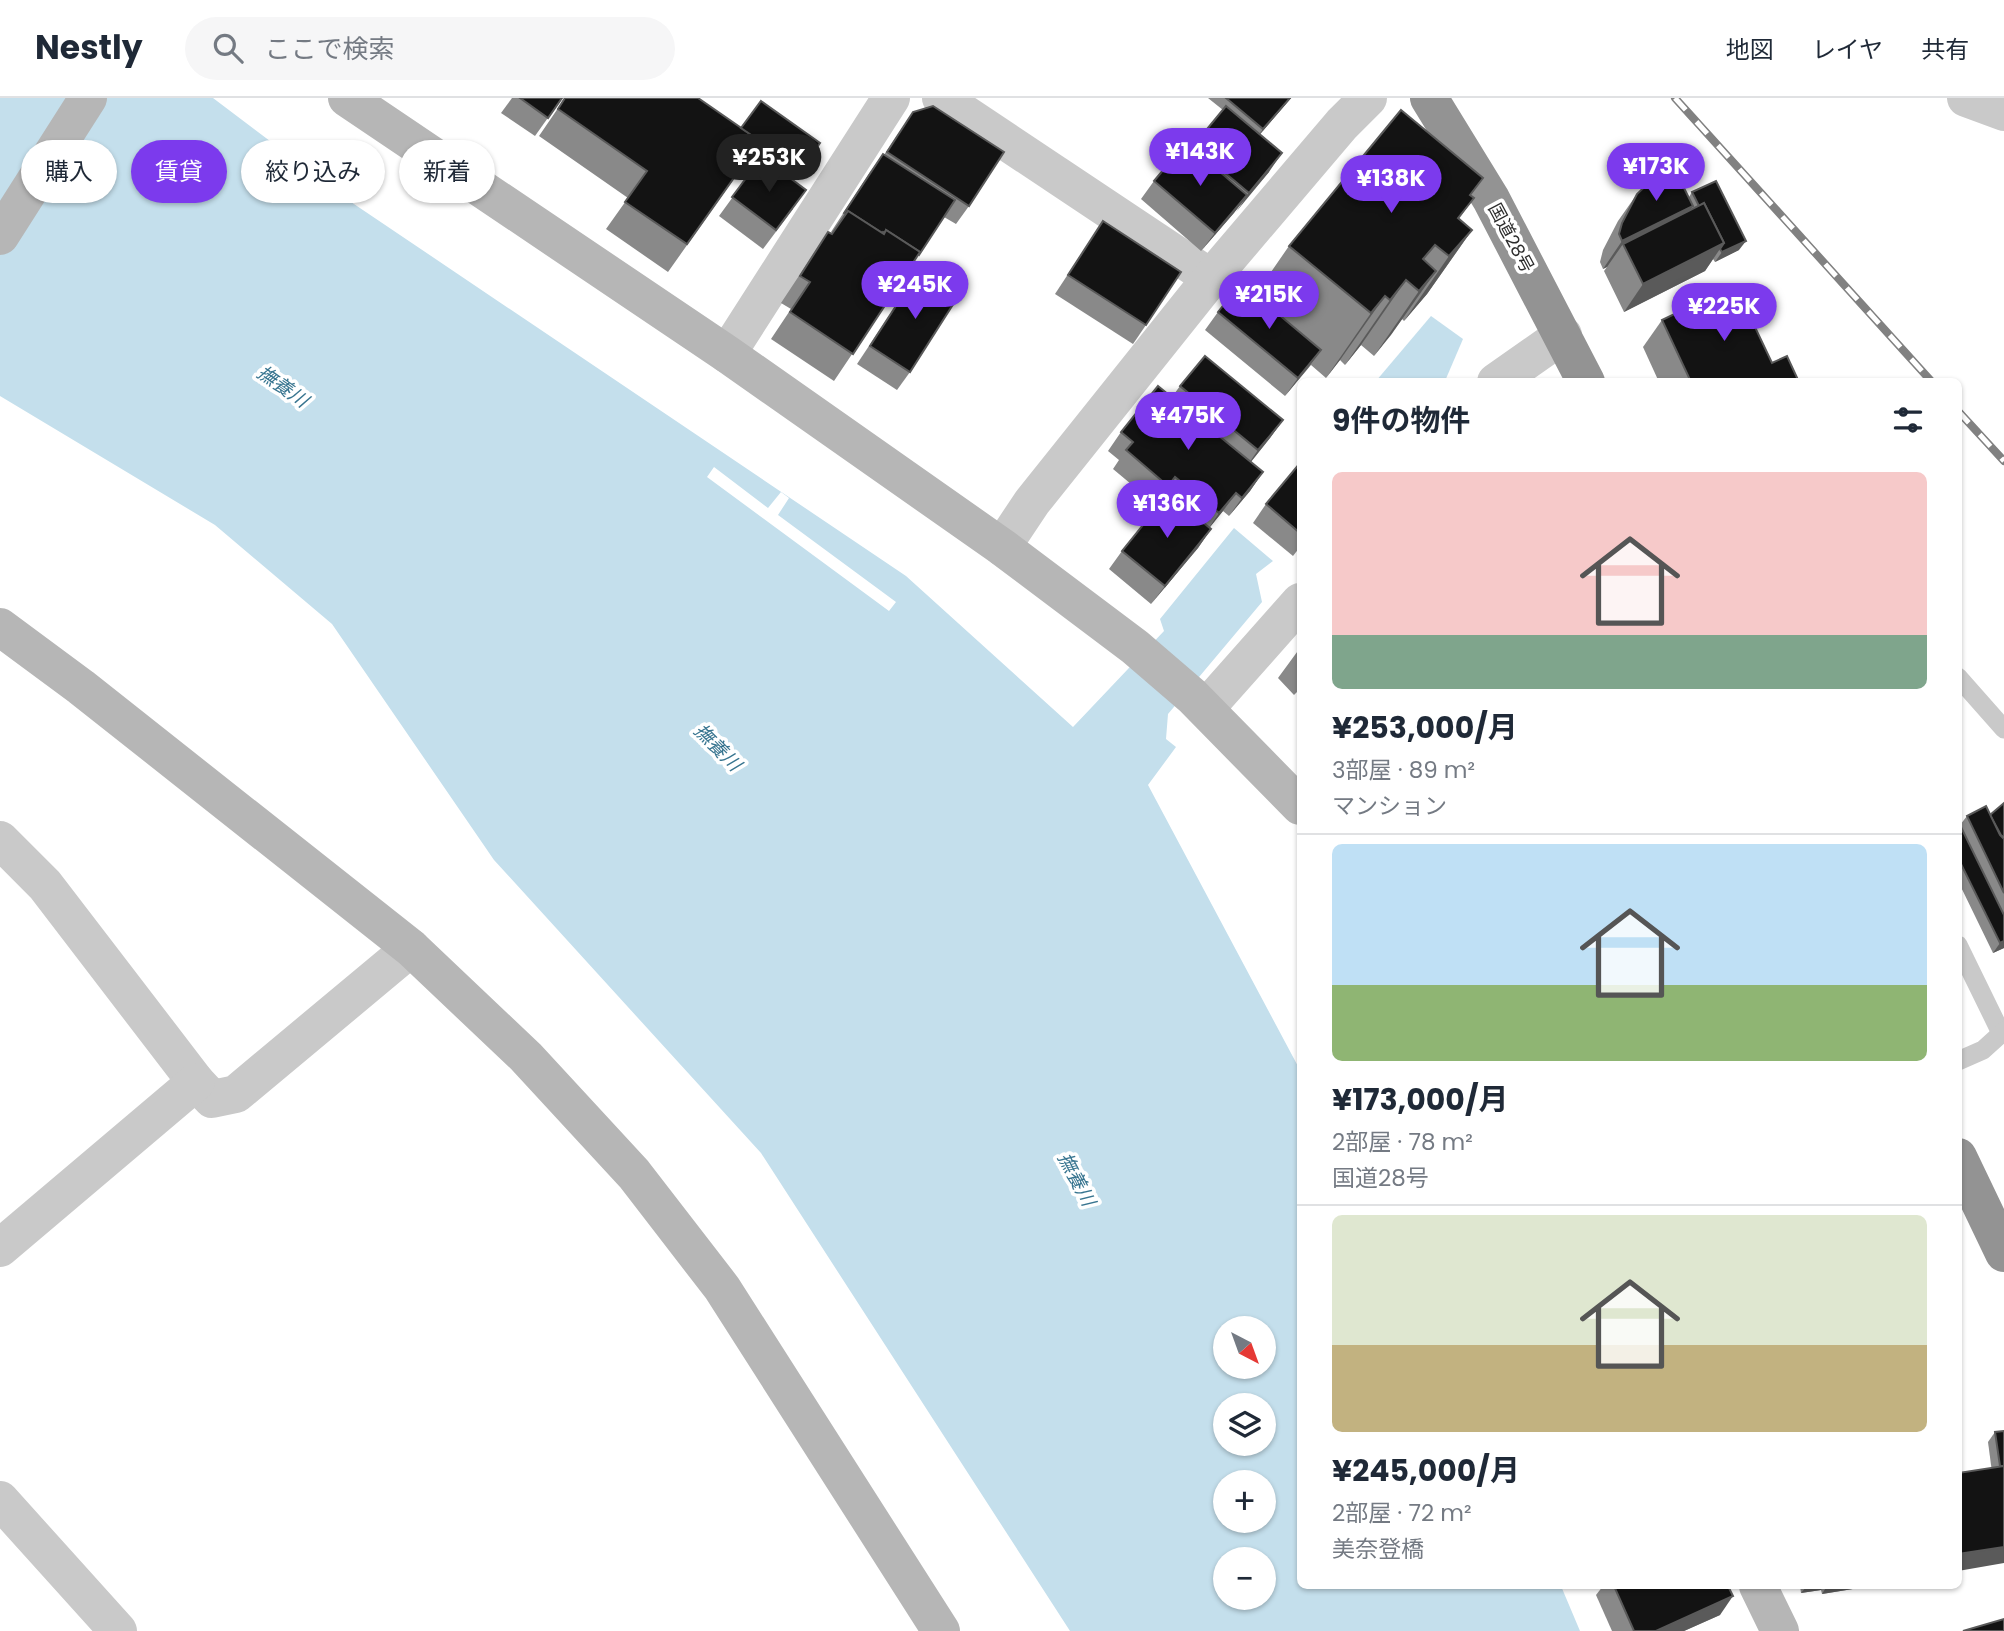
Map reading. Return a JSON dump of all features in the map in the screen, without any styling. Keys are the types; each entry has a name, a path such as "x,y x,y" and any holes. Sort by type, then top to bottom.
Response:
{"highway":[{"name":"国道28号","path":"1429,98 1491,199 1584,378"},
{"path":"1962,1165 2004,1253"}],"street":[{"path":"0,236 88,98"},
{"path":"347,98 727,354 1002,547 1135,648 1199,702 1297,803"},
{"path":"727,354 891,98"},
{"path":"941,98 1211,278"},
{"path":"1002,547 1032,502 1211,278 1342,124 1368,98"},
{"path":"1966,98 2004,112"},
{"path":"1502,378 1563,335"},
{"path":"1199,702 1297,604"},
{"path":"0,627 81,687 411,948 526,1057 634,1174 722,1288 942,1631"},
{"path":"0,840 45,885 196,1082 212,1099 236,1094 411,948"},
{"path":"0,1248 196,1082"},
{"path":"0,1500 118,1631"},
{"path":"1759,1589 1780,1631"}],"lane":[{"path":"1962,682 2004,729"},
{"path":"1962,953 2003,1032 1983,1050 1962,1059"}],"water":[{"name":"撫養川","path":"0,98 213,98 269,140 241,140 241,203 352,203 906,576 1073,727 1164,631 1160,619 1234,528 1273,561 1256,574 1262,602 1168,714 1166,739 1176,747 1148,785 1297,1064 1297,1589 1562,1589 1580,1631 1070,1631 761,1153 494,860 332,624 215,525 0,396"},
{"path":"1431,316 1463,339 1446,378 1379,378"}],"pier":[{"path":"714,467 768,508 781,492 789,498 778,515 896,602 889,611 707,477"}],"building":[{"path":"520,98 562,98 548,118"},
{"path":"565,98 698,98 760,141 687,244 625,202 647,171 558,109"},
{"path":"1226,98 1290,98 1263,129"},
{"path":"761,101 820,143 796,177 756,147 760,141 741,128"},
{"path":"933,106 1004,152 969,206 887,152 913,112"},
{"path":"1226,106 1282,153 1249,193 1193,146"},
{"path":"1401,110 1483,178 1470,195 1474,198 1458,218 1472,230 1449,256 1435,245 1423,259 1436,271 1419,291 1406,280 1390,300 1385,296 1371,313 1289,246"},
{"path":"1186,143 1247,195 1215,233 1154,181"},
{"path":"883,154 955,200 919,255 920,252 886,230 882,233 848,211 844,213"},
{"path":"762,157 806,190 776,230 732,197"},
{"path":"1671,162 1693,206 1622,241 1619,234 1622,223 1637,194"},
{"path":"1716,181 1746,241 1722,252 1720,249 1724,243 1704,203 1699,206 1692,192"},
{"path":"1704,203 1724,243 1643,284 1623,244"},
{"path":"848,211 884,234 886,230 920,252 853,354 790,312 810,282 800,276 828,232 832,234"},
{"path":"1103,221 1181,272 1146,325 1068,275"},
{"path":"920,269 959,295 910,372 870,346"},
{"path":"1241,283 1321,350 1298,378 1218,312"},
{"path":"1735,285 1772,363 1787,356 1797,378 1689,378 1662,320"},
{"path":"1205,356 1283,420 1258,450 1180,386"},
{"path":"1158,386 1263,472 1242,498 1236,493 1219,513 1175,477 1168,486 1126,450 1133,442 1121,432"},
{"path":"1297,467 1297,530 1266,504"},
{"path":"1168,494 1211,529 1165,586 1122,551"},
{"path":"2004,803 2004,835 2002,837 1990,815"},
{"path":"1986,806 2004,839 2004,893 1967,816"},
{"path":"1962,829 2004,915 2004,941 2000,943 1962,866"},
{"path":"2004,1431 2004,1466 2000,1466 1995,1432"},
{"path":"2004,1466 2004,1547 1962,1553 1962,1472"},
{"path":"1615,1589 1730,1589 1733,1596 1656,1631 1634,1631"},
{"path":"2004,1619 2004,1631 1963,1631"}],"railway":[{"path":"1675,98 1928,378"},
{"path":"1962,415 2004,461"}]}
